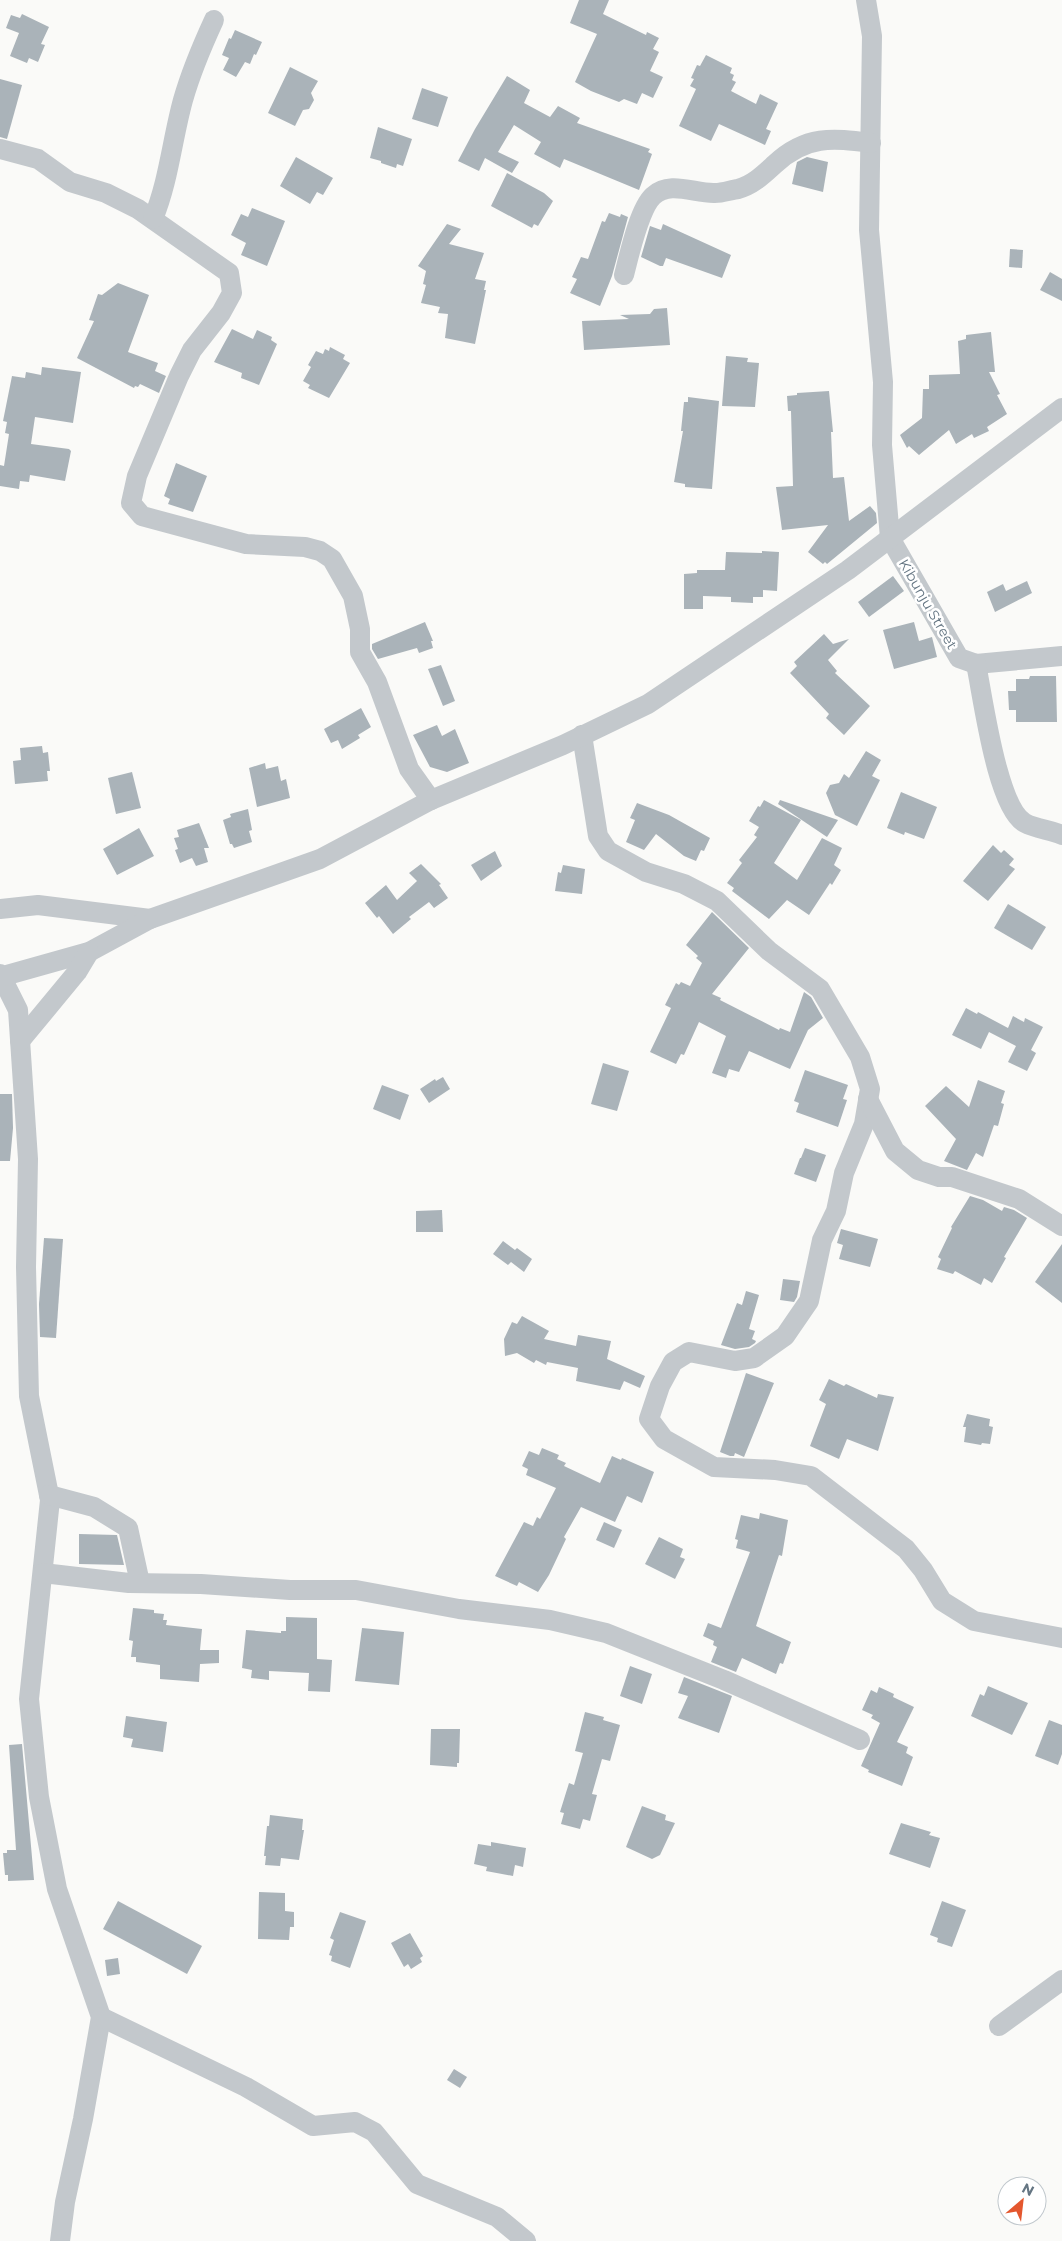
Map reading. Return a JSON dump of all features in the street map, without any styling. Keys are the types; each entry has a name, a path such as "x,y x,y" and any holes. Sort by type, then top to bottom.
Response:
{"street":[{"path":"866,0 872,36 869,230 883,382 882,445 890,538"},
{"path":"153,219 164,193 183,101 197,57 214,20"},
{"path":"624,274 636,232 652,197 661,190 680,188 716,193 740,188 757,181 786,154 798,146 814,140 844,140 871,143"},
{"path":"0,149 38,159 70,182 106,193 138,209 229,273 232,293 222,313 192,350 183,367 137,476 130,503 142,516 246,544 305,547 320,551 332,559 354,596 360,629 360,652 377,682 409,768 431,800"},
{"path":"60,2241 65,2202 83,2119 101,2017 57,1888 38,1796 29,1699 43,1574 49,1495 29,1396 26,1267 28,1159 18,1010 0,976 88,952 150,919 320,859 431,800 563,745 582,734 648,704 848,570 1062,408"},
{"name":"Kibunju Street","path":"890,538 959,658 976,664"},
{"path":"1062,656 976,664 998,777 1009,803 1024,823 1062,835"},
{"path":"582,734 598,836 608,851 646,872 684,884 717,901 769,951 820,989 860,1057 870,1088 864,1124 844,1173 836,1211 822,1240 809,1302 785,1336 754,1358 735,1361 689,1352 674,1362 660,1386 649,1419 664,1439 710,1465 775,1470 811,1476 906,1549 923,1570 942,1601 974,1620 1062,1638"},
{"path":"0,909 38,905 150,919"},
{"path":"20,1040 77,972 88,952"},
{"path":"868,1099 895,1151 918,1170 939,1177 959,1180 1019,1200 1062,1226"},
{"path":"49,1495 94,1507 128,1528 140,1583"},
{"path":"43,1574 140,1583 201,1584 290,1590 356,1590 458,1609 550,1620 606,1633 724,1680 860,1740"},
{"path":"999,2026 1062,1980"},
{"path":"101,2017 246,2087 312,2126 355,2122 374,2132 418,2184 497,2217 526,2241"}],"building":[{"path":"579,0 609,0 603,14 646,35 647,32 659,38 653,49 659,52 650,71 663,77 653,98 642,93 637,104 624,99 619,102 591,91 575,82 597,34 570,23"},
{"path":"22,14 49,27 41,44 45,45 38,62 29,58 27,63 10,56 19,33 6,28 11,15 20,18"},
{"path":"235,30 262,42 250,64 245,62 236,77 223,70 229,58 222,55 229,38 231,39"},
{"path":"706,55 732,68 730,73 734,75 732,80 736,82 731,91 756,104 760,94 778,103 766,129 771,131 765,145 719,124 711,141 679,126 696,89 690,86 694,79 691,78 697,65 700,66"},
{"path":"290,67 318,81 311,93 314,100 309,109 303,110 295,126 268,113"},
{"path":"507,76 530,90 524,103 550,117 558,106 580,118 577,123 650,149 648,152 652,154 639,190 564,159 560,168 534,154 541,142 514,125 498,152 519,162 512,173 485,158 479,171 458,161"},
{"path":"0,79 22,85 7,139 0,137"},
{"path":"422,88 448,97 438,127 412,119"},
{"path":"378,127 412,139 403,166 397,164 396,168 370,158"},
{"path":"296,157 333,178 323,195 317,192 310,204 280,186"},
{"path":"807,157 828,162 823,192 792,184 797,162"},
{"path":"507,173 544,193 553,201 538,226 534,224 532,228 491,206"},
{"path":"252,208 285,221 267,266 241,255 246,243 231,235 241,214 248,217"},
{"path":"609,213 620,217 621,214 628,217 612,276 600,306 570,293 577,279 572,277 581,257 588,259 602,221 605,222"},
{"path":"447,224 461,229 449,244 484,253 475,279 486,281 484,290 486,290 475,344 445,338 448,314 438,313 440,307 421,303 426,285 423,284 426,271 418,266"},
{"path":"663,224 731,255 722,278 666,258 663,266 660,266 641,257 650,226 661,230"},
{"path":"1010,249 1023,250 1022,268 1009,267"},
{"path":"1050,272 1062,279 1062,301 1040,290"},
{"path":"118,283 149,295 128,352 158,363 155,371 166,376 159,393 140,384 134,388 77,358 94,321 89,320 98,294 102,295"},
{"path":"667,308 670,345 584,350 582,321 629,319 620,315 650,314 654,309"},
{"path":"232,329 253,339 257,330 272,337 271,340 277,344 259,385 241,378 242,373 214,362"},
{"path":"991,332 995,372 989,372 1000,394 997,395 1007,414 987,427 989,431 974,438 972,434 956,444 949,430 919,455 909,446 907,448 900,435 922,418 923,389 929,389 929,375 960,374 958,341 966,339 966,335"},
{"path":"330,347 345,355 343,359 350,363 329,398 308,388 310,385 303,381 311,367 308,365 316,351 323,354 325,349 329,351"},
{"path":"726,356 748,358 747,362 759,363 755,407 722,406"},
{"path":"42,367 81,372 73,423 35,417 31,444 69,449 71,451 65,481 30,475 29,482 20,481 19,489 0,486 0,465 4,466 9,434 5,433 7,422 3,421 12,376 25,378 26,372 41,375"},
{"path":"829,391 833,432 831,432 833,478 844,477 849,521 870,506 876,513 877,523 827,564 825,562 823,564 808,552 828,525 782,530 776,487 793,486 791,411 788,411 787,396 797,395 797,393"},
{"path":"688,397 719,401 712,489 685,487 685,484 674,482 683,431 681,431 684,402 688,402"},
{"path":"176,463 207,476 193,512 168,504 170,499 164,496"},
{"path":"762,551 779,552 777,591 763,590 763,597 753,597 753,603 731,602 731,597 703,596 703,609 684,609 684,574 697,573 697,570 725,570 726,552 762,553"},
{"path":"893,576 904,591 869,617 858,602"},
{"path":"1027,581 1032,593 995,612 987,592 1003,584 1006,591"},
{"path":"425,622 433,641 431,641 433,648 419,653 417,648 378,659 372,649 372,644"},
{"path":"914,622 919,641 932,637 937,657 894,669 883,630"},
{"path":"824,634 833,644 849,639 828,660 837,671 835,673 870,706 844,735 826,718 829,714 790,673 797,666 794,662"},
{"path":"441,665 455,701 443,706 428,669"},
{"path":"1030,676 1056,676 1057,722 1016,722 1016,710 1009,710 1008,691 1016,691 1016,679 1029,679"},
{"path":"361,708 371,727 358,735 360,738 342,749 338,740 331,743 324,729"},
{"path":"437,725 442,736 455,729 469,763 447,772 430,767 413,735"},
{"path":"42,746 43,753 48,752 50,771 47,771 48,781 15,784 13,761 21,760 20,748"},
{"path":"866,751 881,760 872,776 880,780 857,826 835,815 826,793 830,785 839,783 844,774 849,778"},
{"path":"265,763 266,769 278,766 281,781 286,779 290,798 257,807 249,768"},
{"path":"132,772 141,808 116,814 108,778"},
{"path":"901,792 937,807 924,839 905,832 904,835 887,828"},
{"path":"764,800 801,820 774,863 797,880 822,838 842,848 834,865 841,870 809,915 787,900 769,919 732,891 734,888 727,883 742,863 739,860 757,837 754,835 759,827 749,821"},
{"path":"780,800 838,820 827,837 778,804"},
{"path":"637,803 669,815 710,838 704,851 701,850 696,861 684,856 656,834 644,850 626,842 635,820 630,818"},
{"path":"248,809 252,830 249,831 252,842 234,848 230,844 223,820 231,817 230,814"},
{"path":"199,823 209,848 204,848 208,862 196,866 192,858 180,863 175,850 178,849 174,838 179,837 177,830"},
{"path":"139,828 154,856 117,875 103,849"},
{"path":"993,845 1001,853 1004,850 1014,859 1009,865 1015,869 988,901 963,881"},
{"path":"495,851 502,866 481,881 471,865"},
{"path":"421,864 441,884 439,885 448,898 434,908 429,902 409,917 411,919 393,934 379,916 377,918 365,903 386,885 397,900 417,881 409,873"},
{"path":"563,865 585,869 582,894 555,891 558,872 561,873"},
{"path":"1008,904 1046,927 1032,950 994,928"},
{"path":"712,912 749,948 712,994 779,1030 780,1028 790,1032 804,992 811,997 823,1018 808,1030 790,1069 749,1051 739,1072 729,1069 726,1078 712,1073 726,1036 699,1022 684,1055 681,1054 676,1064 650,1052 671,1008 665,1005 676,983 679,985 681,982 690,986 702,963 696,958 698,956 686,945"},
{"path":"966,1008 977,1014 978,1012 1008,1028 1013,1016 1024,1022 1025,1018 1043,1027 1031,1050 1036,1053 1027,1071 1008,1062 1016,1046 989,1032 981,1049 952,1035"},
{"path":"603,1063 629,1071 617,1111 591,1104"},
{"path":"805,1070 848,1085 843,1099 847,1100 838,1127 796,1112 799,1103 794,1101"},
{"path":"443,1077 450,1089 429,1103 420,1089 435,1079 436,1081"},
{"path":"978,1080 1005,1091 1001,1103 1004,1104 998,1126 994,1125 983,1157 976,1153 967,1170 944,1161 956,1139 925,1106 946,1086 969,1107"},
{"path":"382,1085 409,1095 400,1120 373,1109"},
{"path":"0,1094 12,1094 13,1128 10,1161 0,1161"},
{"path":"805,1148 826,1155 816,1182 794,1174"},
{"path":"970,1196 983,1200 1002,1211 1004,1207 1014,1210 1027,1218 1004,1257 1006,1258 992,1283 984,1278 981,1285 955,1271 953,1274 937,1269 941,1259 938,1257 951,1227"},
{"path":"442,1210 443,1232 416,1232 416,1211"},
{"path":"841,1229 878,1239 870,1267 839,1259 843,1245 837,1243"},
{"path":"44,1238 63,1239 56,1338 40,1337 39,1304"},
{"path":"503,1241 532,1259 524,1272 511,1262 508,1265 493,1254"},
{"path":"1062,1244 1062,1303 1035,1282"},
{"path":"783,1279 800,1281 797,1297 794,1302 780,1300"},
{"path":"746,1291 759,1295 749,1329 755,1331 752,1339 756,1341 749,1347 735,1349 721,1345 737,1303 742,1305"},
{"path":"522,1316 549,1331 544,1339 576,1346 578,1335 611,1341 607,1359 645,1376 640,1388 624,1381 620,1390 576,1381 578,1368 547,1362 546,1365 536,1360 534,1363 517,1353 505,1356 504,1339 512,1322 517,1324"},
{"path":"746,1373 774,1383 744,1457 735,1453 734,1456 730,1456 720,1452"},
{"path":"829,1379 844,1386 846,1384 877,1398 878,1394 894,1397 878,1451 847,1439 839,1459 810,1446 826,1404 819,1400"},
{"path":"967,1414 990,1419 989,1426 993,1427 990,1444 982,1443 981,1445 964,1442 966,1427 963,1427"},
{"path":"542,1448 559,1455 557,1459 566,1463 564,1466 600,1483 612,1456 621,1460 622,1458 654,1472 642,1503 627,1496 615,1522 581,1507 564,1537 566,1539 549,1575 538,1592 519,1582 517,1586 495,1576 524,1522 533,1526 537,1517 540,1519 556,1488 526,1475 528,1469 522,1466 529,1451 539,1455"},
{"path":"760,1513 788,1520 782,1556 779,1555 756,1626 791,1642 783,1664 780,1663 776,1674 742,1658 736,1672 711,1662 717,1647 713,1645 714,1641 703,1636 708,1623 721,1628 750,1552 736,1548 738,1540 735,1539 741,1515 759,1519"},
{"path":"604,1522 622,1530 614,1548 596,1540"},
{"path":"79,1534 117,1535 124,1565 79,1564"},
{"path":"659,1537 683,1549 680,1557 685,1559 675,1579 645,1564"},
{"path":"133,1608 154,1610 154,1613 164,1614 163,1620 167,1620 166,1625 202,1629 200,1650 219,1650 219,1663 200,1664 199,1682 160,1679 160,1665 136,1662 136,1657 131,1657 133,1641 129,1640"},
{"path":"286,1617 317,1618 317,1659 332,1660 330,1692 308,1691 309,1673 269,1671 269,1680 251,1678 252,1670 242,1668 246,1630 281,1633 281,1631 286,1631"},
{"path":"362,1628 404,1632 399,1685 355,1681"},
{"path":"630,1666 652,1674 642,1704 620,1696"},
{"path":"684,1677 732,1696 719,1733 678,1718 688,1696 678,1693"},
{"path":"988,1686 1028,1703 1012,1735 971,1716 980,1694 984,1696"},
{"path":"879,1687 894,1694 893,1697 914,1707 897,1742 908,1747 906,1753 913,1757 902,1786 868,1772 869,1770 861,1766 880,1723 871,1718 873,1715 862,1710 871,1690 877,1693"},
{"path":"585,1712 604,1717 603,1720 620,1725 610,1761 602,1759 592,1794 597,1795 590,1821 583,1819 580,1829 561,1824 564,1813 560,1812 569,1783 574,1785 583,1753 575,1751"},
{"path":"126,1716 167,1722 163,1752 131,1747 133,1739 123,1737"},
{"path":"1049,1720 1062,1725 1062,1754 1058,1765 1035,1756"},
{"path":"431,1729 460,1729 459,1763 457,1763 457,1767 430,1765"},
{"path":"22,1744 34,1880 8,1881 8,1875 5,1875 3,1853 7,1853 7,1850 16,1850 9,1745"},
{"path":"642,1806 666,1815 665,1820 675,1823 660,1855 652,1859 626,1847"},
{"path":"270,1815 303,1819 302,1830 304,1830 299,1860 281,1858 280,1866 265,1865 267,1826 269,1826"},
{"path":"901,1823 931,1832 929,1835 940,1838 930,1868 889,1854"},
{"path":"491,1842 526,1848 523,1867 515,1865 513,1876 486,1871 487,1867 474,1864 478,1844 491,1846"},
{"path":"259,1892 285,1893 285,1911 294,1912 294,1927 290,1927 289,1940 258,1939"},
{"path":"118,1901 202,1946 187,1974 103,1929"},
{"path":"942,1901 966,1910 952,1947 937,1942 938,1938 930,1935"},
{"path":"340,1912 366,1921 350,1968 331,1961 332,1956 329,1955 334,1940 330,1938"},
{"path":"410,1933 423,1956 420,1958 422,1962 411,1969 408,1964 404,1967 391,1943"},
{"path":"118,1958 120,1974 107,1976 105,1960"},
{"path":"454,2069 467,2077 460,2088 447,2080"}]}
